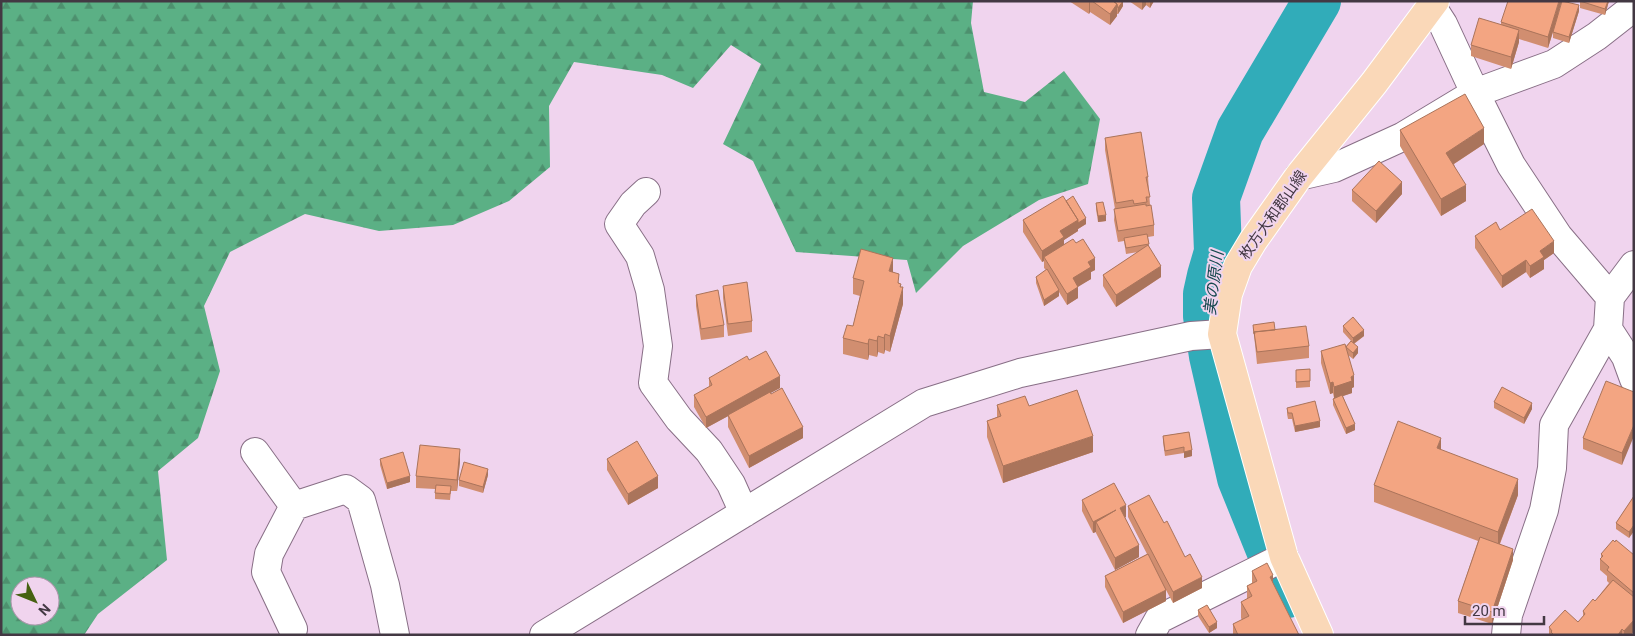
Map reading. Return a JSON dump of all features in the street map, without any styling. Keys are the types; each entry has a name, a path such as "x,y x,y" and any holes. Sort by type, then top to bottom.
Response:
{"main road":[{"name":"枚方大和郡山線","path":"1319,635 1284,557 1222,334 1228,294 1238,266 1253,240 1299,176 1434,4"}],"street":[{"path":"1434,4 1511,166 1558,236 1610,297"},
{"path":"1299,176 1334,168 1402,137 1475,93 1554,64 1597,36 1634,7"},
{"path":"646,192 632,204 619,224 640,256 650,290 658,346 653,383 679,419 709,451 731,484 744,513"},
{"path":"1506,635 1508,615 1544,510 1552,468 1554,425 1608,329 1610,297 1634,265"},
{"path":"1608,329 1626,357 1634,379"},
{"path":"544,635 924,403 1020,373 1191,336 1222,334"},
{"path":"255,452 294,506"},
{"path":"293,629 266,572 268,554 294,506 346,489 361,500 385,585 395,635"},
{"path":"1150,635 1158,619 1284,557"}],"green space":[{"path":"1,1 973,1 971,23 984,92 1025,102 1064,71 1100,119 1088,184 1039,200 963,246 916,293 907,260 796,252 753,161 723,144 761,64 731,45 693,88 662,75 574,62 549,106 550,167 509,201 453,225 379,231 305,214 230,252 204,306 220,371 198,438 158,471 167,560 98,614 84,635 1,635"}],"building":[{"path":"1092,1 1113,1 1117,4 1110,14"},
{"path":"1113,1 1123,1 1118,8 1117,4"},
{"path":"1508,1 1559,1 1548,37 1501,22"},
{"path":"1562,1 1579,5 1569,37 1553,32"},
{"path":"1580,1 1608,1 1605,9"},
{"path":"1479,18 1519,30 1511,57 1471,45"},
{"path":"1465,94 1484,128 1446,153 1466,185 1441,199 1400,130"},
{"path":"1141,132 1150,197 1146,197 1147,202 1134,204 1133,200 1116,203 1105,138"},
{"path":"1379,161 1402,182 1376,211 1352,190"},
{"path":"1063,196 1078,220 1060,231 1064,237 1042,251 1023,220"},
{"path":"1073,196 1086,218 1078,223 1066,201"},
{"path":"1103,202 1106,215 1098,216 1096,203"},
{"path":"1146,204 1146,206 1151,205 1154,225 1118,231 1114,209"},
{"path":"1532,209 1554,241 1540,251 1544,257 1530,266 1526,260 1502,276 1475,236 1496,222 1500,230"},
{"path":"1147,234 1149,244 1126,248 1124,238"},
{"path":"1073,239 1076,243 1083,239 1095,258 1088,262 1091,267 1073,278 1078,287 1067,294 1044,257"},
{"path":"1148,245 1161,266 1116,295 1103,275"},
{"path":"861,249 893,258 889,271 899,274 898,283 901,284 900,287 903,287 890,336 885,334 884,338 878,336 877,341 869,339 868,344 843,338 847,325 853,326 864,281 853,278"},
{"path":"1047,269 1059,290 1044,300 1036,277"},
{"path":"747,282 752,321 728,324 723,286"},
{"path":"718,290 724,325 701,329 696,295"},
{"path":"1353,317 1364,330 1353,338 1343,326"},
{"path":"1274,322 1275,330 1254,332 1254,334 1253,325"},
{"path":"1306,326 1309,346 1257,352 1254,332"},
{"path":"1351,341 1358,347 1353,353 1346,347"},
{"path":"1345,344 1354,375 1351,377 1352,381 1334,387 1333,382 1330,383 1321,351"},
{"path":"766,351 780,376 706,417 694,395 712,385 709,378 747,356 749,360"},
{"path":"1310,369 1310,381 1296,382 1296,370"},
{"path":"1606,381 1634,392 1634,425 1622,453 1583,438"},
{"path":"1502,387 1532,403 1524,418 1494,402"},
{"path":"782,388 803,427 749,456 728,415 770,392 771,394"},
{"path":"1077,390 1093,436 1003,466 987,421 1001,416 997,405 1025,396 1029,406"},
{"path":"1342,395 1355,424 1346,428 1333,399"},
{"path":"1315,401 1320,421 1295,426 1292,413 1288,413 1287,408"},
{"path":"1398,421 1441,438 1437,448 1518,479 1498,532 1374,485"},
{"path":"1189,432 1192,450 1184,452 1184,447 1165,451 1163,436"},
{"path":"637,441 658,476 628,494 607,459"},
{"path":"420,445 460,449 457,480 416,476"},
{"path":"403,452 410,476 387,483 380,459"},
{"path":"464,462 488,469 483,487 459,480"},
{"path":"1114,483 1126,505 1120,508 1139,545 1115,558 1096,522 1116,510 1093,522 1082,500"},
{"path":"436,485 451,486 450,494 435,493"},
{"path":"1149,495 1164,523 1167,521 1185,557 1190,554 1202,577 1173,592 1128,506"},
{"path":"1634,496 1634,525 1629,532 1616,523"},
{"path":"1480,537 1513,549 1492,612 1458,601"},
{"path":"1613,540 1615,542 1616,540 1634,555 1634,593 1607,570 1609,567 1600,559 1603,556 1601,554"},
{"path":"1148,554 1166,590 1123,612 1105,576"},
{"path":"1267,563 1273,575 1270,577 1299,635 1238,635 1233,624 1249,616 1241,602 1252,596 1247,586 1257,581 1252,571"},
{"path":"1613,580 1634,597 1634,620 1624,631 1622,629 1618,635 1554,635 1551,632 1549,627 1565,610 1578,622 1585,614 1583,611 1593,599 1595,601"},
{"path":"1207,605 1217,622 1209,627 1198,610"}],"waterway":[{"name":"美の原川","path":"1288,594 1241,478 1213,356 1207,316 1207,294 1218,252 1216,198 1240,131 1317,1"}]}
